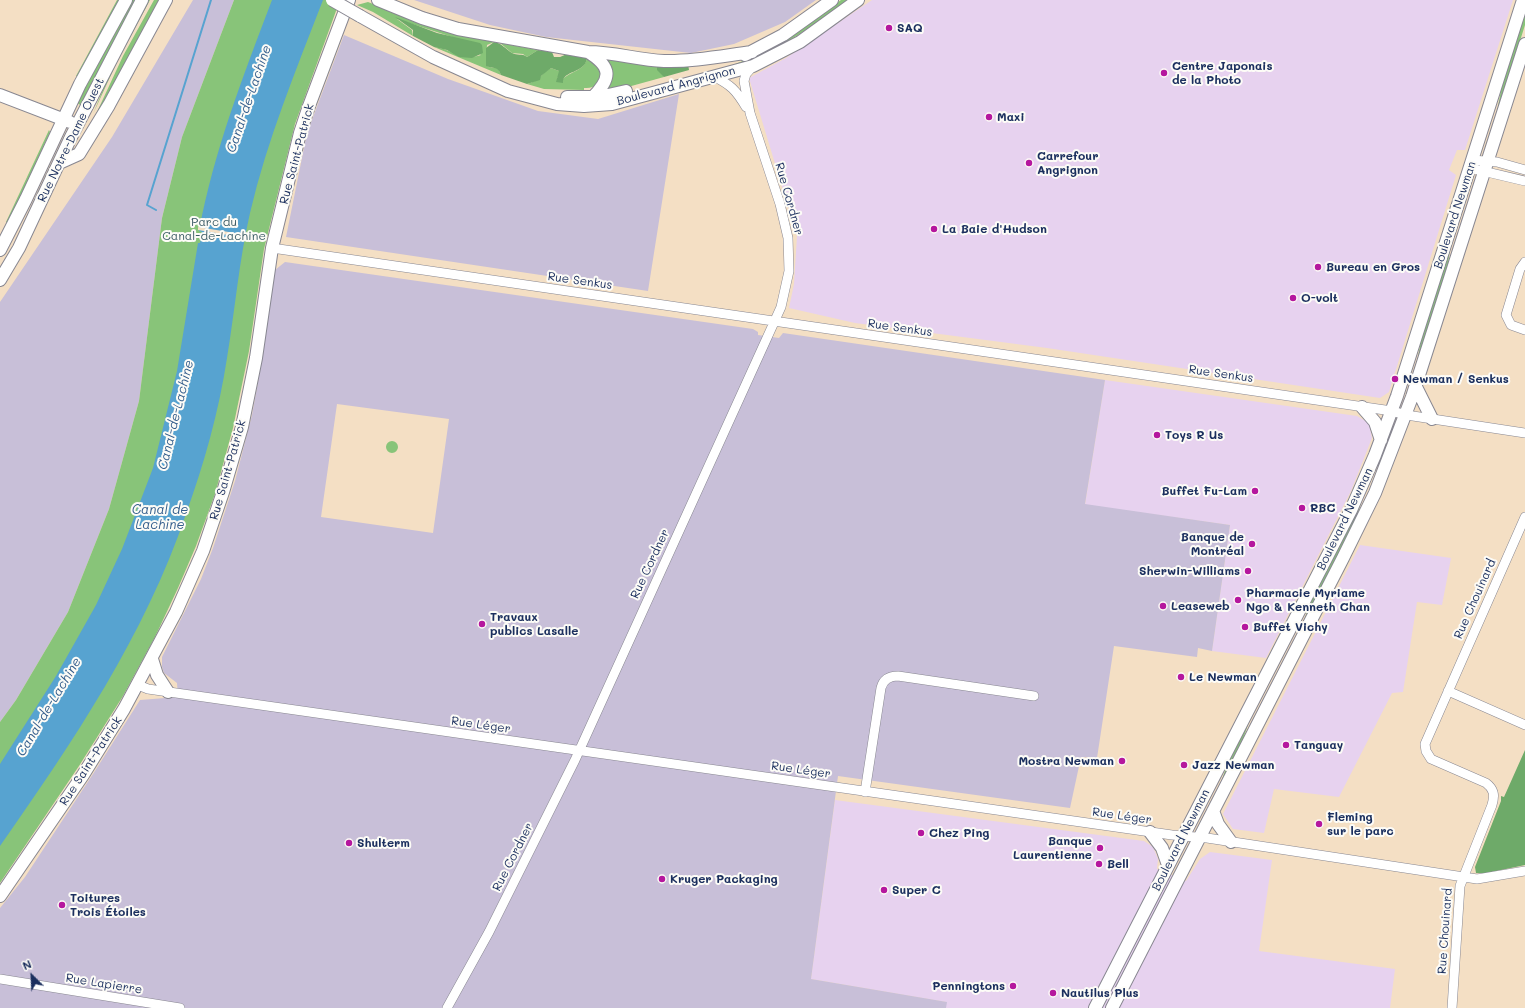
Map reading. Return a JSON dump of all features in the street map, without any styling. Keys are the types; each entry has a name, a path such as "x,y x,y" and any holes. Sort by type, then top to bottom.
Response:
{"main road":[{"name":"Rue Notre-Dame Ouest","path":"0,250 26,199 62,119 126,0"},
{"name":"Rue Notre-Dame Ouest","path":"0,280 26,234 59,163 142,0"},
{"path":"59,163 79,154 109,105 166,0"},
{"name":"Boulevard Angrignon","path":"332,0 427,54 508,91 556,104 584,106 612,104 753,66 800,42 858,0"},
{"name":"Rue Saint-Patrick","path":"0,896 86,770 138,685 176,612 198,563 214,521 232,463 253,374 272,248 304,119 349,0"},
{"path":"378,0 422,18 458,29 588,52 604,52 656,61 679,61 752,52"},
{"name":"Boulevard Angrignon","path":"481,78 511,83 556,96 592,98 622,93 711,68 752,52 783,35 832,0"},
{"name":"Boulevard Newman","path":"1095,1008 1351,510 1381,440 1392,411 1523,0"},
{"name":"Boulevard Newman","path":"1112,1008 1359,528 1386,467 1416,387 1525,44"},
{"path":"588,52 600,60 606,70 605,83 592,98"},
{"path":"0,95 78,126"},
{"path":"1416,387 1432,419"},
{"path":"1362,407 1375,422 1381,440"},
{"path":"152,659 157,675 168,692"},
{"path":"1213,811 1218,824 1231,842"},
{"path":"1150,832 1162,848 1168,865"}],"street":[{"path":"750,114 744,81 746,74 753,66"},
{"path":"713,76 726,82 735,89 750,114"},
{"name":"Rue Cordner","path":"447,1008 489,932 579,751 775,321 787,283 789,264 788,238 780,204 750,114"},
{"path":"1471,164 1525,170"},
{"path":"1486,166 1525,181"},
{"name":"Rue Senkus","path":"272,248 1392,411 1406,415 1525,433"},
{"path":"1525,262 1520,270 1506,315 1511,325 1525,330"},
{"name":"Rue Chouinard","path":"1452,1008 1460,888 1463,876 1494,798 1493,790 1486,783 1434,760 1426,752 1425,742 1525,517"},
{"path":"865,792 881,688 883,682 888,678 898,676 1034,696"},
{"name":"Rue Léger","path":"138,685 148,689 168,692 1463,876 1485,878 1525,871"},
{"path":"1448,691 1525,725"},
{"name":"Rue Lapierre","path":"0,979 180,1008"}],"shaded area":[{"path":"193,0 234,0 182,137 162,218 139,401 109,509 68,612 16,700 0,722 0,302 112,137"},
{"path":"414,0 816,0 785,22 734,44 691,53 546,37 490,25"},
{"name":"Carrefour Angrignon","path":"872,0 1513,0 1465,150 1457,150 1449,170 1456,175 1389,392 1380,398 1047,348 855,323 789,308 794,284 797,236 749,78 786,58"},
{"path":"344,35 448,79 538,111 598,119 679,94 648,291 286,237 307,133"},
{"path":"285,262 753,329 758,332 758,335 779,338 783,333 1105,380 1085,504 1230,525 1212,651 1198,648 1197,657 1114,646 1097,758 1081,757 1070,808 838,776 811,979 947,1002 946,1008 0,1008 0,908 25,877 140,700 178,697 177,683 164,673 162,667 162,657 201,579 235,481 252,415 275,270","holes":["337,404 449,419 433,533 321,517"]},
{"path":"1105,380 1357,416 1369,423 1372,438 1351,491 1266,658 1212,651 1230,525 1085,505"},
{"path":"1360,545 1451,558 1442,605 1417,602 1403,692 1392,693 1339,797 1274,789 1264,833 1233,829 1223,814"},
{"path":"835,800 1144,841 1153,847 1158,859 1157,869 1186,881 1200,859 1210,852 1272,860 1259,951 1395,969 1390,1008 946,1008 946,1002 811,979"}],"green space":[{"path":"117,0 119,0 76,76"},
{"path":"132,0 135,0 82,106 77,103"},
{"path":"149,0 117,62 93,114 107,80"},
{"path":"154,0 161,0 90,127 123,56"},
{"name":"Parc du Canal-de-Lachine","path":"234,0 340,0 295,124 264,249 249,351 233,428 215,494 196,546 155,637 123,696 79,766 0,883 0,722 16,700 68,612 109,509 139,401 162,218 182,137"},
{"path":"841,0 848,0 792,39 746,61 730,66 760,53 788,37"},
{"path":"368,2 438,29 494,42 487,45 486,61 488,67 498,68 501,75 434,47 467,57 481,55 452,37 397,19 412,30 413,36 373,12 357,5"},
{"path":"1525,13 1525,25 1496,117 1502,85"},
{"path":"395,17 437,33 480,43 482,45 483,53 472,58 459,57 447,50 434,47 413,36 413,30"},
{"path":"494,42 514,54 527,57 538,50 552,52 554,57 560,57 567,54 587,58 582,67 566,76 563,83 556,82 559,71 551,68 541,76 540,80 527,84 501,75 497,69 486,66 486,48"},
{"path":"500,43 538,50 527,57 523,54 512,53"},
{"path":"604,55 657,63 664,77 606,93"},
{"path":"587,58 595,60 602,74 598,83 591,88 584,88 584,90 544,89 527,84 538,79 551,68 559,71 559,76 557,78 563,82 562,80 565,77 583,66"},
{"path":"657,63 688,64 689,70 664,77 657,70"},
{"path":"49,130 50,132 8,223 6,222"},
{"path":"1451,243 1447,271 1417,362 1422,335"},
{"path":"390,441 394,441 398,447 394,453 390,453 386,449 386,445"},
{"path":"1360,503 1354,524 1302,626 1312,598"},
{"path":"1251,716 1241,745 1219,788 1229,759"},
{"path":"1525,750 1525,865 1487,873 1476,873 1475,867 1501,801 1501,796 1504,797"}],"water":[{"name":"Canal de Lachine","path":"272,0 323,0 273,132 257,186 243,249 220,398 199,476 169,559 150,602 128,645 80,727 0,846 0,764 56,676 96,605 122,549 153,468 177,371 198,243 200,243 202,232 199,231 205,201 230,114"}],"pier":[{"path":"198,227 247,235 246,238 198,230"}],"waterway":[{"path":"156,210 147,205 211,0"}],"place":[{"name":"SAQ","path":"889,28"},
{"name":"Centre Japonais de la Photo","path":"1164,73"},
{"name":"Maxi","path":"989,117"},
{"name":"Carrefour Angrignon","path":"1029,163"},
{"name":"La Baie d'Hudson","path":"934,229"},
{"name":"Bureau en Gros","path":"1318,267"},
{"name":"O-volt","path":"1293,298"},
{"name":"Newman / Senkus","path":"1395,379"},
{"name":"Toys R Us","path":"1157,435"},
{"name":"Buffet Fu-Lam","path":"1255,491"},
{"name":"RBC","path":"1302,508"},
{"name":"Banque de Montréal","path":"1252,544"},
{"name":"Sherwin-Williams","path":"1248,571"},
{"name":"Pharmacie Myriame Ngo & Kenneth Chan","path":"1238,600"},
{"name":"Leaseweb","path":"1163,606"},
{"name":"Travaux publics Lasalle","path":"482,624"},
{"name":"Buffet Vichy","path":"1245,627"},
{"name":"Le Newman","path":"1181,677"},
{"name":"Tanguay","path":"1286,745"},
{"name":"Mostra Newman","path":"1122,761"},
{"name":"Jazz Newman","path":"1184,765"},
{"name":"Fleming sur le parc","path":"1319,824"},
{"name":"Chez Ping","path":"921,833"},
{"name":"Shulterm","path":"349,843"},
{"name":"Banque Laurentienne","path":"1100,848"},
{"name":"Bell","path":"1099,864"},
{"name":"Kruger Packaging","path":"662,879"},
{"name":"Super C","path":"884,890"},
{"name":"Toitures Trois Étoiles","path":"62,905"},
{"name":"Penningtons","path":"1013,986"},
{"name":"Nautilus Plus","path":"1053,993"}],"water label":[{"name":"Canal-de-Lachine","path":"249,99"},
{"name":"Canal-de-Lachine","path":"176,415"},
{"name":"Canal-de-Lachine","path":"49,707"}]}
